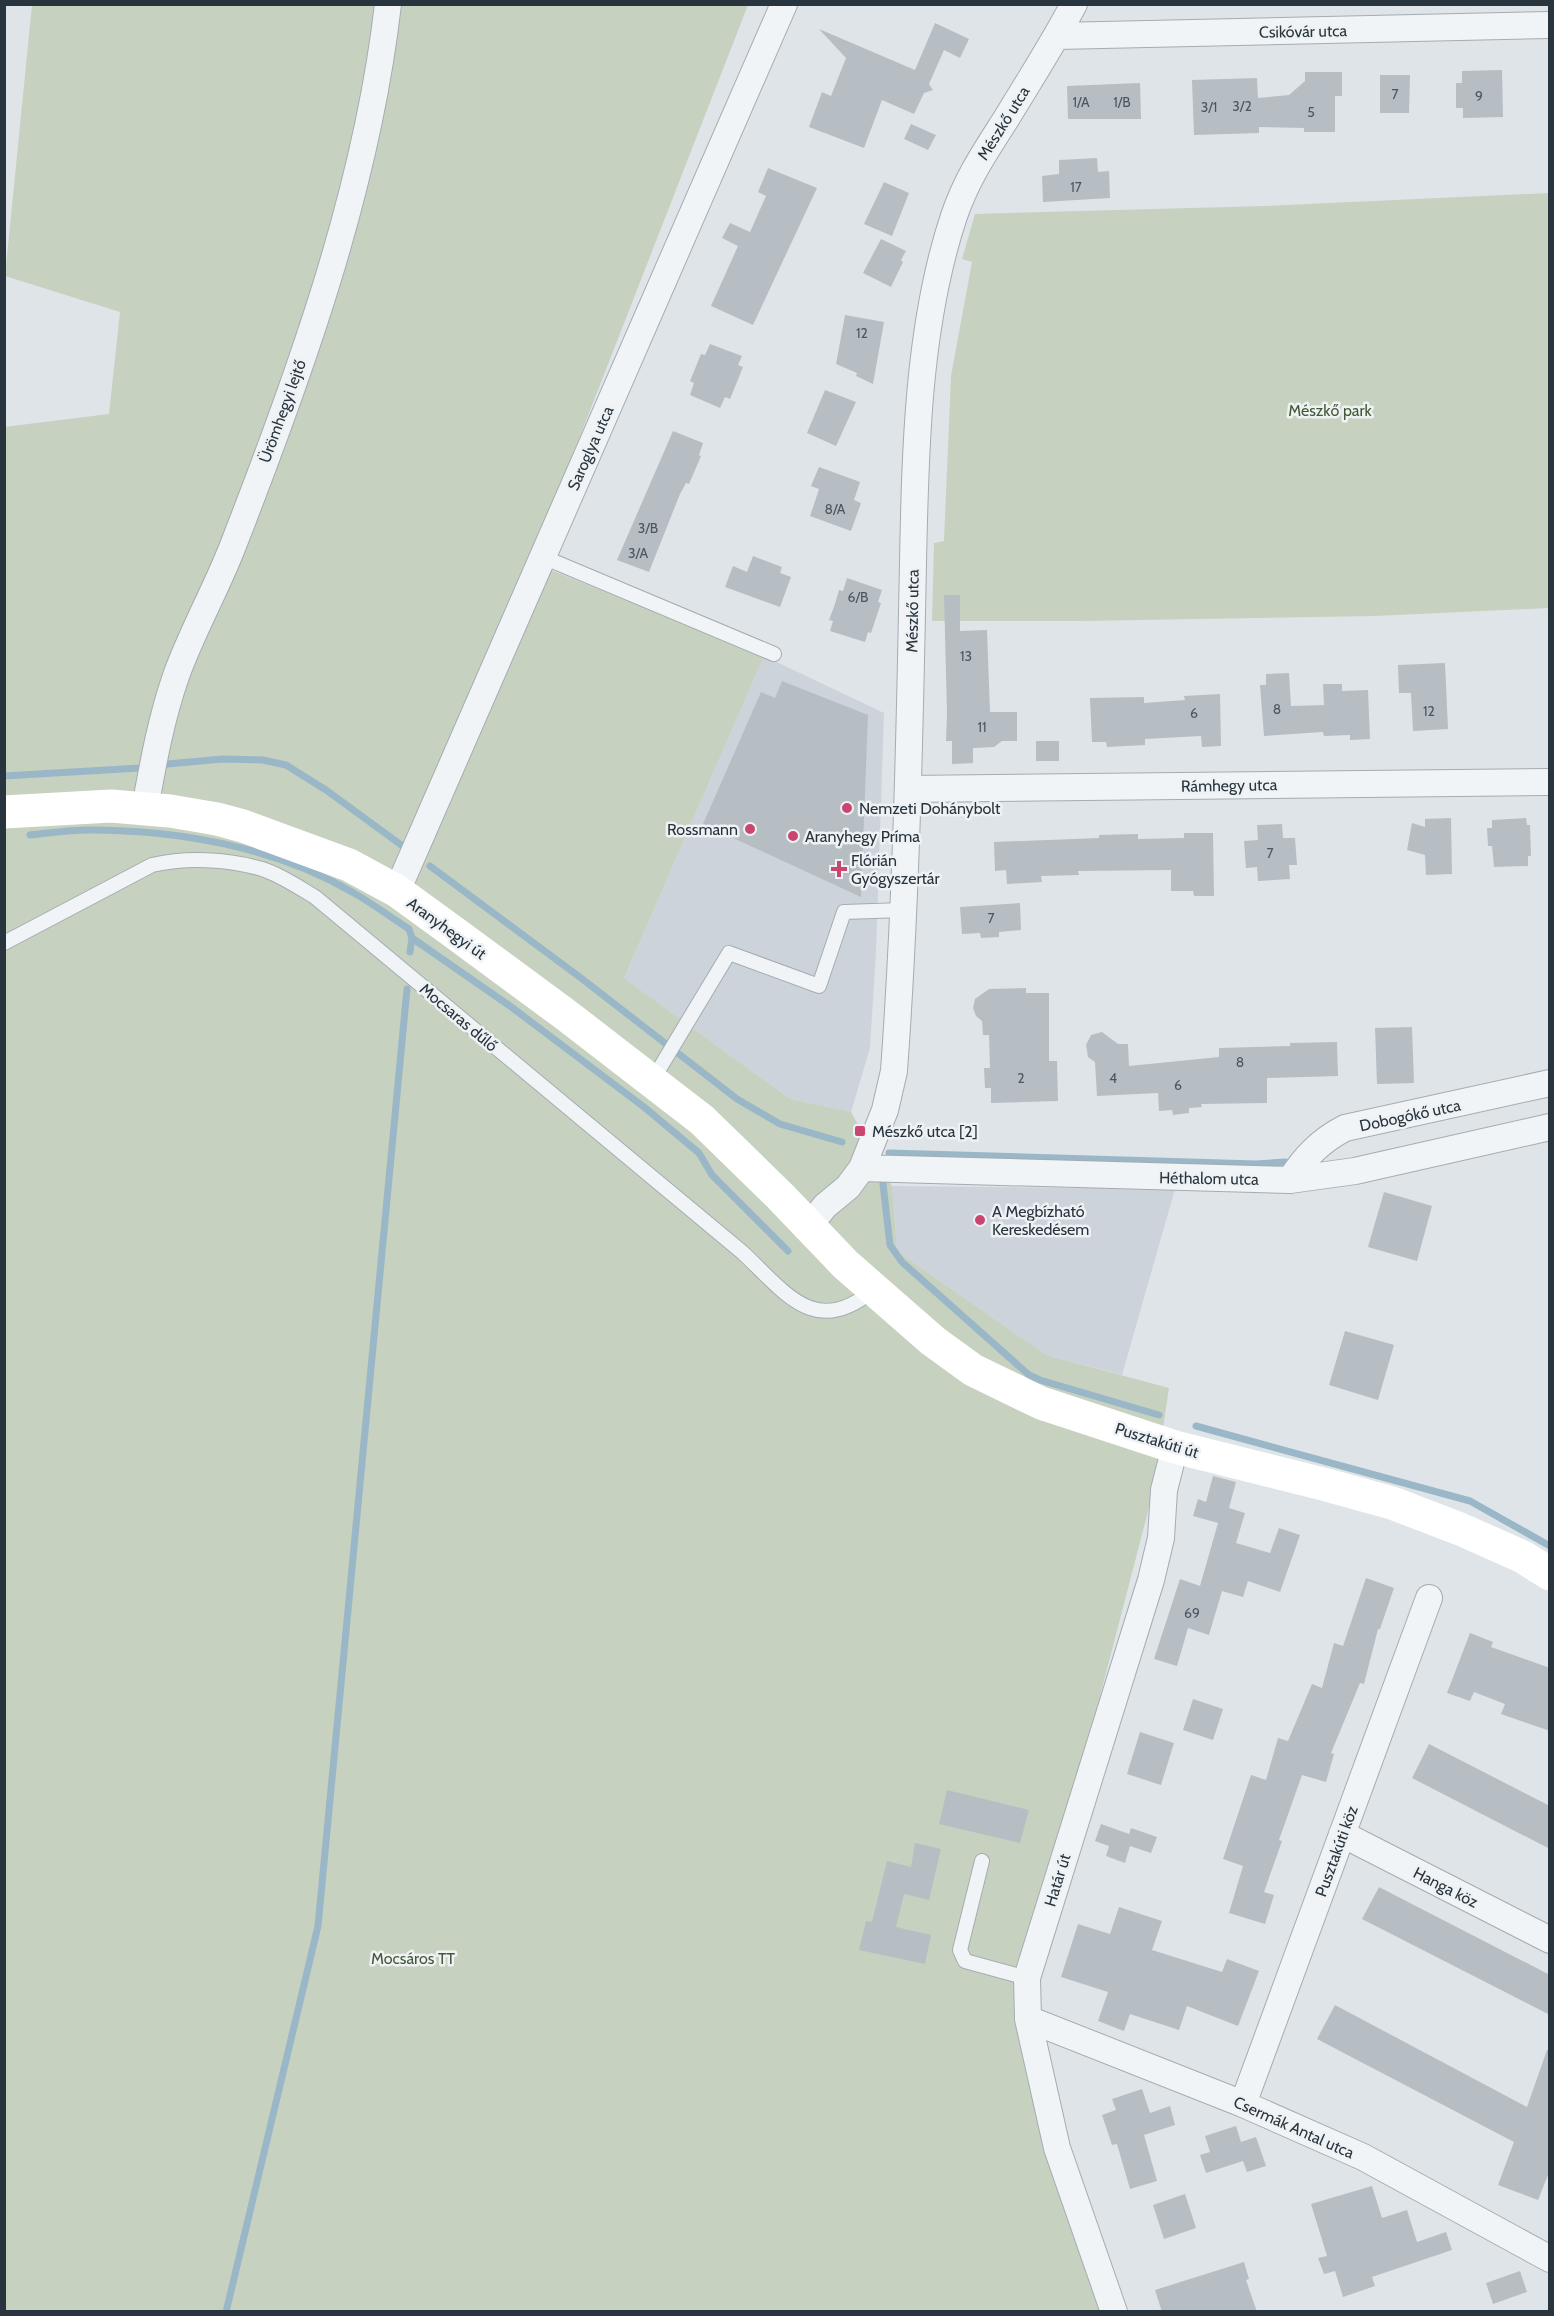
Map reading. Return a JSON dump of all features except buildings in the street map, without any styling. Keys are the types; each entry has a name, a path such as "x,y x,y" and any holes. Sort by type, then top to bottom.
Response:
{"street":[{"name":"Ürömhegyi lejtő","path":"145,808 158,739 176,675 234,545 302,358 355,189 373,109 388,4"},
{"name":"Saroglya utca","path":"397,891 784,4"},
{"name":"Mészkő utca","path":"809,1226 825,1206 848,1187 862,1168 885,1110 894,1071 908,789 920,413 925,349 935,294 954,218 968,179 1057,36 1074,4"},
{"name":"Csikóvár utca","path":"1057,36 1550,25"},
{"name":"Rámhegy utca","path":"908,789 1550,782"},
{"name":"Aranyhegyi út","path":"4,812 76,807 145,808 217,819 272,836 349,866 397,891 566,1015 659,1069 702,1120 809,1226"},
{"name":"Dobogókő utca","path":"1290,1180 1305,1157 1326,1138 1345,1128 1550,1083"},
{"name":"Héthalom utca","path":"862,1168 1290,1180 1355,1171 1550,1127"},
{"name":"Pusztakúti út","path":"809,1226 873,1290 933,1341 973,1370 1041,1403 1175,1447 1392,1503 1481,1538 1523,1557 1550,1574"},
{"name":"Határ út","path":"1114,2312 1057,2148 1028,2019 1027,1978 1150,1580 1161,1538 1164,1490 1175,1447"},
{"name":"Pusztakúti köz","path":"1244,2104 1429,1598"},
{"name":"Hanga köz","path":"1342,1834 1550,1940"},
{"name":"Csermák Antal utca","path":"1028,2019 1244,2104 1363,2157 1550,2259"}],"lane":[{"path":"543,557 774,654"},
{"name":"Mocsaras dűlő","path":"4,943 152,865 171,860 202,860 262,870 288,881 315,897 807,1308 824,1312 839,1311 850,1307 873,1290"},
{"path":"659,1069 729,953 819,986 844,912 903,910"},
{"path":"982,1861 960,1950 965,1961 1027,1978"}],"shaded area":[{"path":"764,656 884,713 876,951 870,1048 851,1112 790,1099 624,978"},
{"path":"892,1186 1175,1189 1122,1375 1046,1355 897,1251"}],"green space":[{"name":"Mocsáros TT","path":"32,5 748,5 531,562 764,656 624,978 790,1099 851,1112 892,1186 897,1251 1046,1355 1169,1388 1155,1482 1098,1704 1014,1979 1022,2055 1046,2152 1099,2311 5,2311 4,427 109,414 120,312 5,276"},
{"name":"Mészkő park","path":"1549,193 1549,608 1375,616 932,621 934,543 944,541 951,376 972,262 962,259 975,214 1265,206"}],"waterway":[{"path":"167,764 223,759 263,760 286,765 326,790 404,847"},
{"path":"4,776 140,768"},
{"path":"30,835 89,830 157,833 225,844 291,863 352,892 409,929 412,938 410,952"},
{"path":"430,866 581,978 737,1099 780,1124 842,1142"},
{"path":"412,938 510,1006 644,1107 699,1153 712,1175 788,1251"},
{"path":"226,2312 318,1926 407,989"},
{"path":"889,1153 1256,1164 1285,1162"},
{"path":"883,1184 890,1245 902,1262 1029,1375 1159,1415"},
{"path":"1196,1426 1470,1501 1550,1546"}],"place":[{"name":"Nemzeti Dohánybolt","path":"847,808"},
{"name":"Rossmann","path":"750,829"},
{"name":"Aranyhegy Príma","path":"793,836"},
{"name":"Flórián Gyógyszertár","path":"839,869"},
{"name":"Mészkő utca [2]","path":"860,1131"},
{"name":"A Megbízható Kereskedésem","path":"980,1220"}]}
